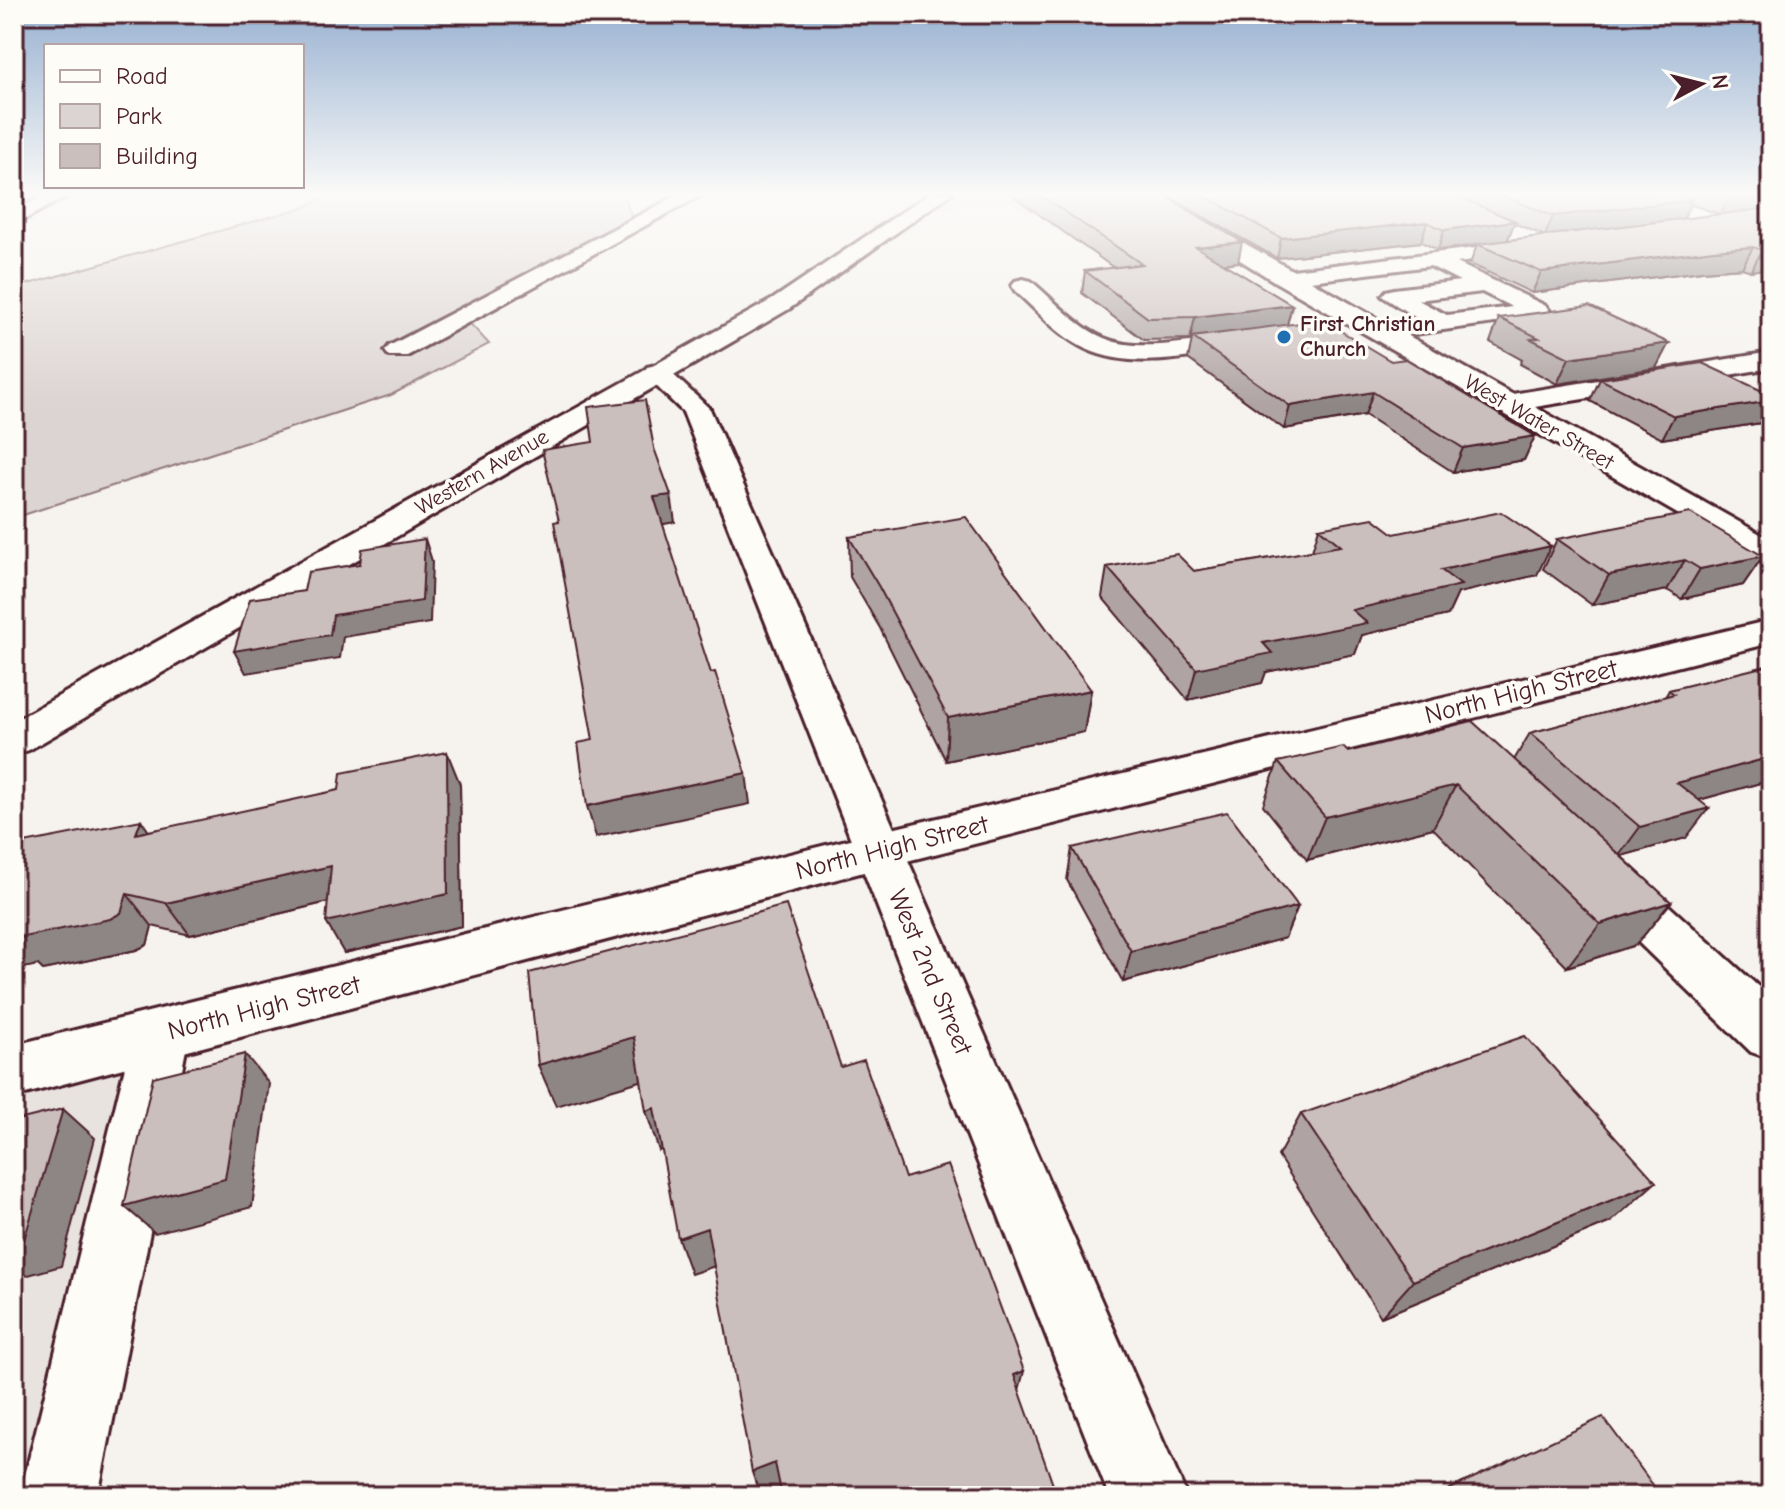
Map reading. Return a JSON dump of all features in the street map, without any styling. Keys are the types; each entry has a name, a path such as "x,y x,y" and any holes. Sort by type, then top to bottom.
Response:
{"street":[{"path":"398,351 569,263"},
{"name":"Western Avenue","path":"14,740 781,304 840,263"},
{"name":"West Water Street","path":"1260,263 1771,554"},
{"path":"1285,278 1397,263"},
{"path":"1337,328 1443,323 1538,311 1441,263"},
{"path":"1443,323 1394,296 1485,285"},
{"path":"1023,286 1094,343 1116,350 1170,350 1276,336"},
{"path":"1507,403 1771,360"},
{"name":"West 2nd Street","path":"656,373 696,409 1148,1496"},
{"name":"North High Street","path":"14,1071 879,850 1771,631"},
{"path":"1428,714 1467,751"},
{"path":"1573,849 1771,1034"},
{"path":"59,1496 161,1034"}],"shaded area":[{"path":"161,1034 59,1496 14,1496 14,1071"}],"green space":[{"path":"102,263 566,263 464,317 489,344 391,395 14,518 14,288"}],"building":[{"path":"1223,263 1292,305 1195,317 1148,318 1085,271 1142,264"},
{"path":"1521,263 1608,263 1541,272"},
{"path":"1589,306 1669,343 1569,358 1531,339 1539,338 1499,318"},
{"path":"1316,321 1322,325 1329,324 1391,361 1406,359 1535,436 1463,448 1373,392 1290,406 1192,337"},
{"path":"1702,363 1771,395 1771,401 1674,416 1600,379"},
{"path":"645,400 654,448 671,495 654,497 711,673 715,672 746,773 587,806 578,743 593,740 554,522 559,521 542,450 593,442 588,407"},
{"path":"1501,512 1551,546 1441,570 1461,585 1352,610 1367,623 1263,643 1272,653 1196,669 1107,567 1177,554 1194,571 1341,546 1319,528 1373,518 1394,534"},
{"path":"1690,513 1763,556 1700,569 1685,560 1609,575 1557,539"},
{"path":"966,517 1091,690 948,718 849,537"},
{"path":"425,539 422,601 333,615 330,635 234,651 250,599 304,591 308,572 360,564 362,549"},
{"path":"1771,662 1771,757 1677,783 1709,808 1640,827 1530,733 1674,694 1669,690 1770,665 1767,663"},
{"path":"1472,721 1671,902 1600,924 1456,785 1325,817 1278,762 1343,747 1348,752"},
{"path":"447,752 448,894 326,922 331,866 166,903 127,894 121,913 110,919 14,939 14,845 141,820 136,834 339,790 341,773"},
{"path":"1227,812 1298,906 1131,951 1072,848"},
{"path":"786,905 841,1067 864,1060 905,1178 948,1165 1024,1371 1014,1375 1057,1496 782,1496 775,1463 752,1472 707,1228 678,1238 654,1108 646,1111 634,1037 538,1065 529,973"},
{"path":"1525,1036 1656,1182 1413,1281 1301,1114"},
{"path":"245,1054 225,1179 124,1206 153,1077"},
{"path":"63,1109 24,1240 14,1243 14,1121"},
{"path":"1603,1417 1661,1496 1435,1496"}],"place":[{"name":"First Christian Church","path":"1284,337"}]}
